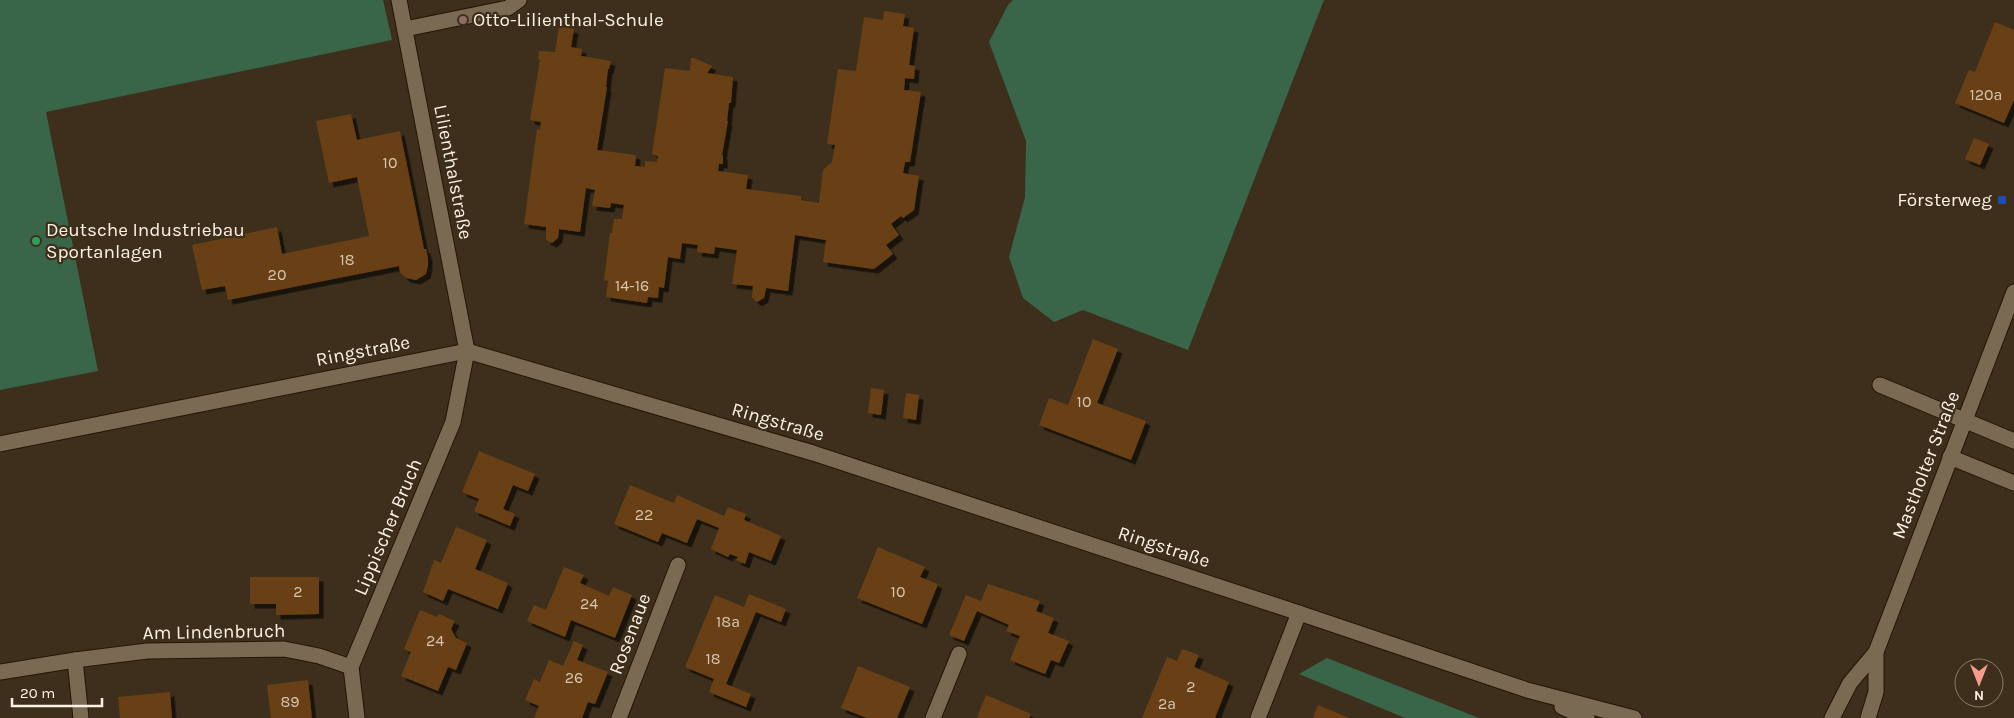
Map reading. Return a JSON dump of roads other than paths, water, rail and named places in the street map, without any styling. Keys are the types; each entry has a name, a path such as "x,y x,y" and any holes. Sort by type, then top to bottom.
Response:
{"street":[{"name":"Lilienthalstraße","path":"399,0 467,351"},
{"path":"405,29 508,8 519,0"},
{"name":"Mastholter Straße","path":"1832,718 1850,683 1876,652 2014,292"},
{"name":"Ringstraße","path":"0,444 467,351 813,453 1526,690 1634,718"},
{"name":"Lippischer Bruch","path":"357,718 351,668 454,422 467,351"},
{"path":"1880,385 2014,441"},
{"path":"1950,457 2014,483"},
{"name":"Rosenaue","path":"619,718 678,564"},
{"path":"1258,718 1299,613"},
{"name":"Am Lindenbruch","path":"0,672 147,651 284,649 319,656 351,668"},
{"name":"Mastholter Straße","path":"1868,718 1876,692 1876,652"},
{"path":"933,718 959,654"},
{"path":"75,660 81,718"},
{"name":"Ringstraße","path":"1526,690 1587,718"}],"place":[{"name":"Otto-Lilienthal-Schule","path":"463,20"},
{"name":"Försterweg","path":"2002,200"},
{"name":"Deutsche Industriebau Sportanlagen","path":"36,241"}]}
